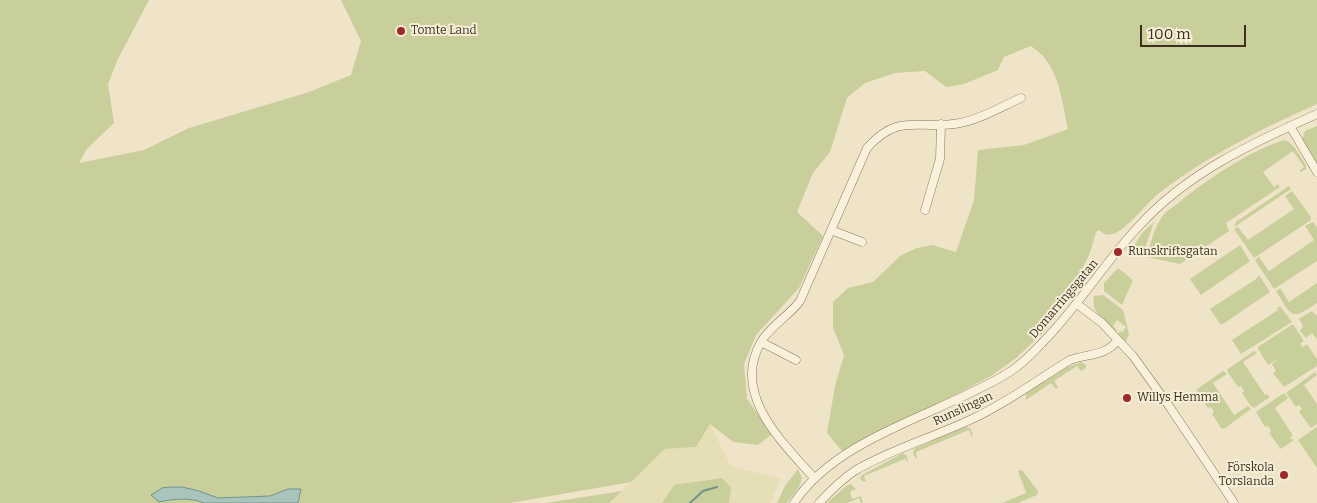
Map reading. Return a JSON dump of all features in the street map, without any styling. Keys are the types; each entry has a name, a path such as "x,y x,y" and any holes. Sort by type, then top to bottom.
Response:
{"street":[{"path":"814,478 780,439 760,409 755,397 751,383 753,364 761,342 771,330 792,312 800,301 867,148 875,138 883,132 900,126 968,121 1021,98"},
{"name":"Domarringsgatan","path":"794,503 814,478 835,460 857,447 1009,372 1056,329 1138,227 1168,199 1220,162 1245,147 1317,114"},
{"path":"925,210 939,163 941,124"},
{"path":"1290,126 1316,169"},
{"path":"831,230 862,242"},
{"path":"1077,304 1102,323 1133,356 1234,503"},
{"name":"Runslingan","path":"819,503 834,487 856,470 972,420 1019,394 1070,360 1096,355 1107,350 1118,340"},
{"path":"761,342 796,360"}],"shaded area":[{"path":"710,424 731,466 781,479 770,503 729,503 731,488 674,485 662,503 609,503 665,449 696,447"}],"green space":[{"path":"0,0 149,0 118,59 108,84 114,123 87,149 79,163 144,150 189,128 309,92 351,75 361,41 341,0 1317,0 1317,104 1255,133 1196,167 1158,194 1118,232 1109,235 1099,230 1096,232 1091,250 1081,272 1081,284 1045,331 1016,358 991,376 842,451 827,433 835,386 844,355 833,328 833,302 848,288 873,282 900,256 917,248 932,245 956,252 974,200 978,150 1024,145 1068,129 1055,75 1044,58 1031,46 1004,57 998,70 964,84 946,87 925,71 895,73 865,83 847,98 830,152 813,173 797,212 823,236 799,288 756,335 744,364 747,399 772,434 758,445 733,442 710,424 696,447 665,449 631,482 510,503 298,503 300,489 288,489 270,496 218,498 182,487 162,488 159,502 182,499 204,503 0,503"},
{"path":"1317,126 1317,164 1302,140 1305,131"},
{"path":"1284,140 1288,141 1296,150 1306,165 1306,169 1301,172 1299,171 1304,167 1293,151 1263,172 1274,187 1278,184 1280,187 1226,223 1229,231 1180,264 1147,257 1157,226 1166,212 1200,186 1241,159"},
{"path":"1289,186 1291,189 1234,227 1236,222"},
{"path":"1292,191 1311,217 1311,220 1254,258 1234,229 1238,227 1248,240 1294,209 1285,196"},
{"path":"1154,222 1143,254 1132,254 1130,252 1142,233"},
{"path":"1313,222 1317,227 1317,261 1274,289 1255,260 1259,257 1269,271 1314,240 1305,226"},
{"path":"1240,245 1250,261 1201,295 1190,279"},
{"path":"1118,268 1133,280 1122,305 1104,291 1104,283"},
{"path":"1259,275 1270,292 1223,324 1220,324 1210,309 1256,279"},
{"path":"1317,283 1317,303 1297,314 1289,311 1276,291 1280,288 1289,302"},
{"path":"1103,295 1123,310 1129,334 1126,342 1118,334 1126,327 1117,320 1113,326 1117,330 1116,332 1094,307 1094,296"},
{"path":"1280,306 1292,322 1241,354 1232,340 1278,310 1277,308"},
{"path":"1312,311 1317,316 1317,339 1312,333 1306,338 1300,331 1303,326 1299,319"},
{"path":"1293,324 1304,341 1300,344 1303,347 1307,344 1317,359 1317,366 1284,387 1273,373 1276,371 1272,364 1279,358 1268,365 1258,347"},
{"path":"1254,351 1257,353 1243,362 1265,395 1267,394 1270,397 1254,408 1242,393 1244,391 1241,386 1238,387 1227,371"},
{"path":"1082,362 1086,365 1086,368 1081,371 1077,366 1054,381 1058,387 1056,389 1051,383 1026,400 1026,394 1066,367"},
{"path":"1223,371 1227,374 1213,383 1234,415 1248,406 1251,409 1224,429 1221,428 1212,414 1214,412 1211,407 1208,408 1197,391 1197,389"},
{"path":"1315,372 1317,375 1304,385 1317,404 1317,424 1311,428 1299,412 1302,409 1299,405 1296,407 1286,393"},
{"path":"1284,393 1288,398 1275,408 1292,434 1292,437 1289,438 1294,440 1281,449 1269,433 1271,431 1268,426 1265,427 1256,412"},
{"path":"965,427 970,428 972,437 969,430 916,452 917,459 914,456 915,448"},
{"path":"1317,427 1317,468 1298,440"},
{"path":"903,453 907,456 908,463 905,459 864,476 866,481 864,482 861,480 860,477 862,475"},
{"path":"798,469 802,478 799,487 787,503 777,503 785,486"},
{"path":"1022,470 1038,491 1037,495 1018,503 1002,503 1026,493 1018,471"},
{"path":"722,478 731,488 729,503 662,503 674,485"},
{"path":"851,484 856,489 850,492 852,499 861,496 863,503 861,503 859,498 847,503 827,503 846,486"},
{"path":"622,491 609,503 546,503"}],"water":[{"path":"172,487 199,491 218,498 270,496 288,489 301,489 298,503 204,503 182,499 159,502 151,495 162,488"}],"waterway":[{"path":"690,503 703,491 717,487"}],"place":[{"name":"Tomte Land","path":"401,31"},
{"name":"Runskriftsgatan","path":"1118,252"},
{"name":"Willys Hemma","path":"1127,398"},
{"name":"Förskola Torslanda","path":"1284,475"}]}
